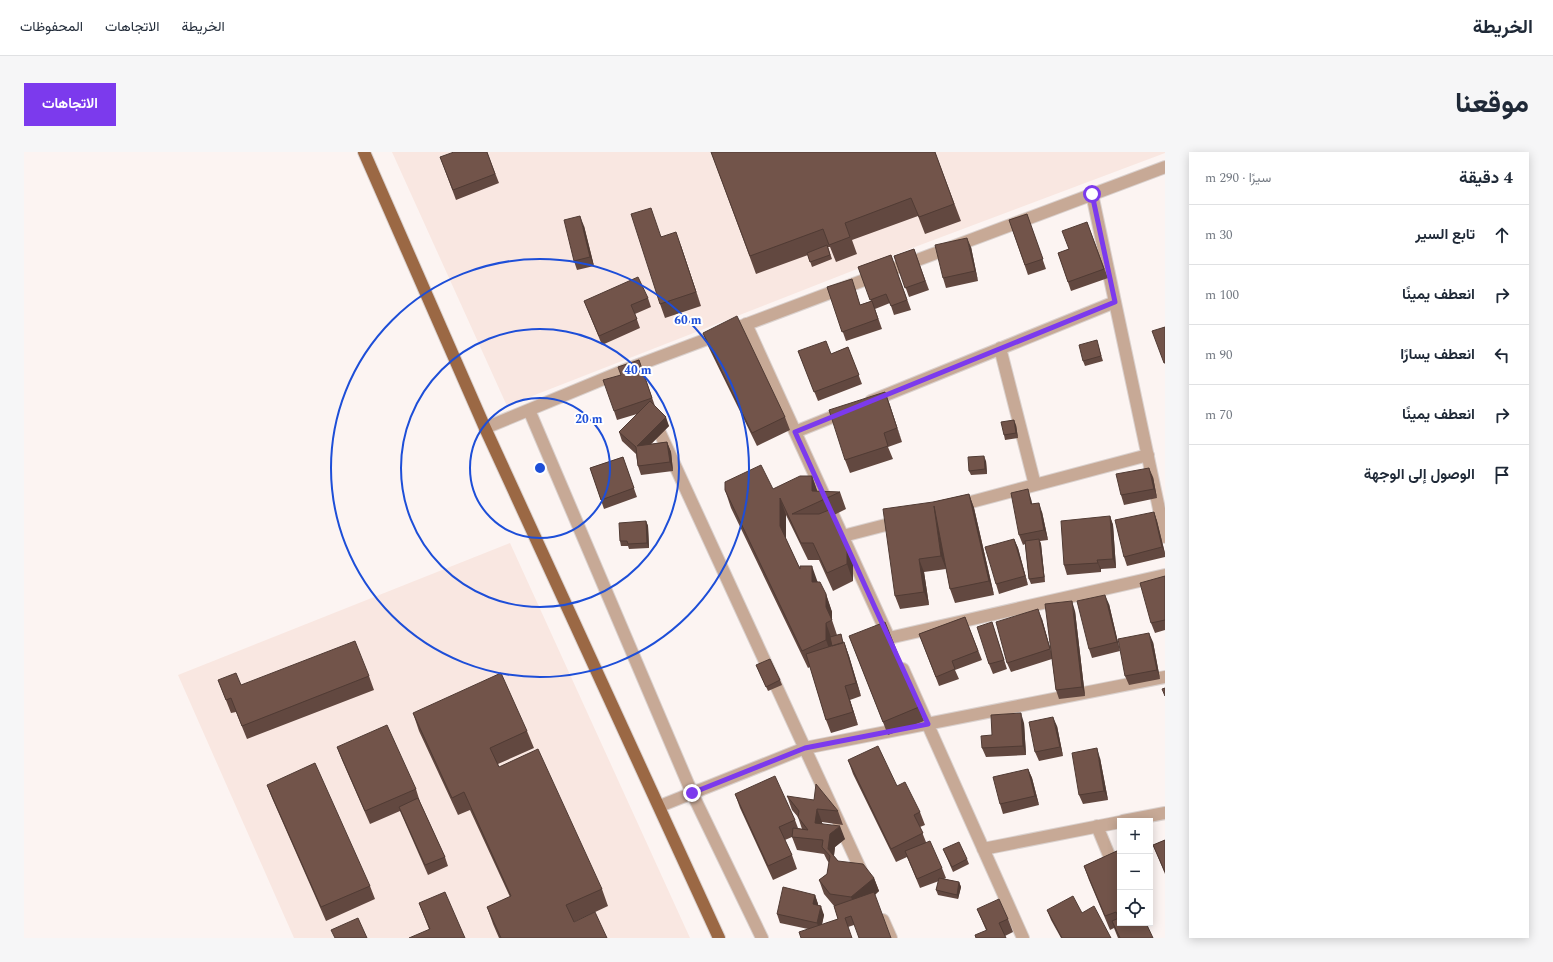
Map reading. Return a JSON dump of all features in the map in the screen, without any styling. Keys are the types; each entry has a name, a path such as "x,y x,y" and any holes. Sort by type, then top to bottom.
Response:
{"main road":[{"path":"364,152 485,428 660,806 719,938"}],"street":[{"path":"485,428 630,368 1165,167"},
{"path":"1092,194 1165,537"},
{"path":"795,432 1115,302"},
{"path":"746,324 928,724 1023,938"},
{"path":"1000,348 1035,485"},
{"path":"630,368 636,382"},
{"path":"530,410 692,793 762,938"},
{"path":"650,411 869,889"},
{"path":"943,510 1148,455"},
{"path":"842,536 912,518"},
{"path":"889,638 1165,575"},
{"path":"660,806 805,748 1165,677"},
{"path":"1139,818 1165,813"},
{"path":"984,849 1117,823"},
{"path":"1097,826 1117,875"},
{"path":"878,910 891,938"}],"shaded area":[{"path":"392,152 1165,153 875,262 507,406"},
{"path":"510,543 690,938 294,938 178,675"}],"building":[{"path":"454,152 487,152 495,174 453,190 440,157"},
{"path":"711,152 935,152 954,204 919,217 911,198 845,223 850,237 829,245 823,229 750,256"},
{"path":"651,208 661,237 676,232 696,292 660,304 631,214"},
{"path":"1027,214 1043,259 1025,265 1009,220"},
{"path":"580,216 590,257 574,261 564,220"},
{"path":"1087,222 1104,269 1068,282 1058,253 1069,249 1062,231"},
{"path":"967,238 975,271 943,278 935,245"},
{"path":"827,245 830,255 810,262 807,253"},
{"path":"914,249 925,281 905,288 894,256"},
{"path":"891,255 907,300 891,306 886,294 870,300 858,267"},
{"path":"638,277 648,298 631,305 637,319 599,336 584,301"},
{"path":"852,279 860,305 872,301 878,319 842,332 827,287"},
{"path":"737,316 785,417 752,433 703,333"},
{"path":"1165,327 1165,363 1164,363 1152,331"},
{"path":"1097,340 1101,356 1083,361 1079,345"},
{"path":"826,341 831,354 848,347 859,375 814,392 798,351"},
{"path":"639,360 652,398 614,411 603,380 621,375 618,367"},
{"path":"885,392 897,428 884,433 888,446 845,460 829,410"},
{"path":"650,401 666,417 637,446 667,442 670,462 638,466 636,447 619,432"},
{"path":"1014,420 1016,433 1004,435 1001,422"},
{"path":"984,456 985,469 969,471 968,457"},
{"path":"623,457 634,488 601,500 590,468"},
{"path":"761,465 773,489 800,476 812,476 812,491 840,492 792,514 819,514 829,510 847,547 847,564 827,573 813,543 801,543 780,498 780,526 800,569 800,566 812,566 812,582 820,582 826,594 826,607 832,620 826,623 826,640 802,651 725,490 725,482"},
{"path":"1149,468 1154,489 1121,495 1116,474"},
{"path":"1028,489 1031,504 1039,503 1044,530 1019,535 1011,493"},
{"path":"969,494 989,581 950,589 934,506 941,556 919,559 924,592 895,596 883,509 933,502"},
{"path":"1154,512 1162,547 1124,557 1115,520"},
{"path":"1110,516 1113,559 1097,560 1098,563 1064,565 1061,521"},
{"path":"646,521 647,543 628,544 627,541 620,541 619,523"},
{"path":"1014,539 1025,576 996,584 985,547"},
{"path":"1039,539 1044,577 1029,579 1025,541"},
{"path":"1165,576 1165,620 1151,623 1140,583"},
{"path":"1105,595 1117,642 1089,649 1077,601"},
{"path":"1072,601 1082,687 1056,690 1045,604"},
{"path":"1038,609 1050,649 1007,663 996,622"},
{"path":"965,617 978,651 952,661 955,669 936,677 919,634"},
{"path":"885,622 919,707 883,722 849,636"},
{"path":"992,622 1004,660 989,664 977,627"},
{"path":"1149,633 1157,670 1125,676 1118,639"},
{"path":"841,634 843,643 832,646 830,637"},
{"path":"355,641 369,676 242,726 231,698 226,700 218,680 236,673 241,685"},
{"path":"844,642 856,683 845,686 853,712 826,720 806,654"},
{"path":"770,659 780,680 766,687 756,665"},
{"path":"501,673 527,731 490,748 499,767 538,749 602,889 566,905 574,922 595,912 607,938 501,938 487,907 511,896 464,792 452,798 413,713"},
{"path":"1165,688 1165,696 1162,689"},
{"path":"1021,713 1023,746 982,748 981,736 992,735 991,715"},
{"path":"1053,717 1060,747 1035,752 1029,722"},
{"path":"387,725 416,789 365,811 337,747"},
{"path":"878,746 897,786 905,782 920,812 914,815 923,833 891,849 848,760"},
{"path":"1097,748 1104,791 1079,795 1072,753"},
{"path":"315,763 370,886 321,907 267,785"},
{"path":"1028,769 1035,796 1000,804 993,777"},
{"path":"775,776 795,820 779,827 792,855 768,866 735,794"},
{"path":"816,784 838,811 817,809 815,823 840,826 830,834 828,849 838,861 863,864 874,878 851,897 830,894 819,880 827,874 830,856 822,847 823,840 792,837 793,828 808,830 798,817 799,811 787,796 814,800"},
{"path":"418,798 445,857 425,865 399,807"},
{"path":"1165,840 1165,872 1153,845"},
{"path":"930,841 942,868 917,879 905,851"},
{"path":"959,842 967,859 952,867 943,849"},
{"path":"1117,851 1117,914 1116,912 1105,916 1084,866"},
{"path":"939,878 959,882 957,895 936,890"},
{"path":"783,887 815,895 813,904 821,906 817,923 777,914"},
{"path":"445,892 465,938 409,938 430,929 419,903"},
{"path":"874,892 891,938 859,938 851,916 845,918 852,938 801,938 799,932 838,919 834,906"},
{"path":"1073,896 1082,913 1094,906 1111,938 1062,938 1047,910"},
{"path":"999,899 1008,919 999,923 1006,938 976,938 975,935 987,930 977,909"},
{"path":"358,918 367,938 335,938 331,930"},
{"path":"1117,919 1117,926 1147,926 1153,938 1120,938 1112,921"}],"route":[{"path":"692,793 805,748 928,724 795,432 1115,302 1092,194"}]}
